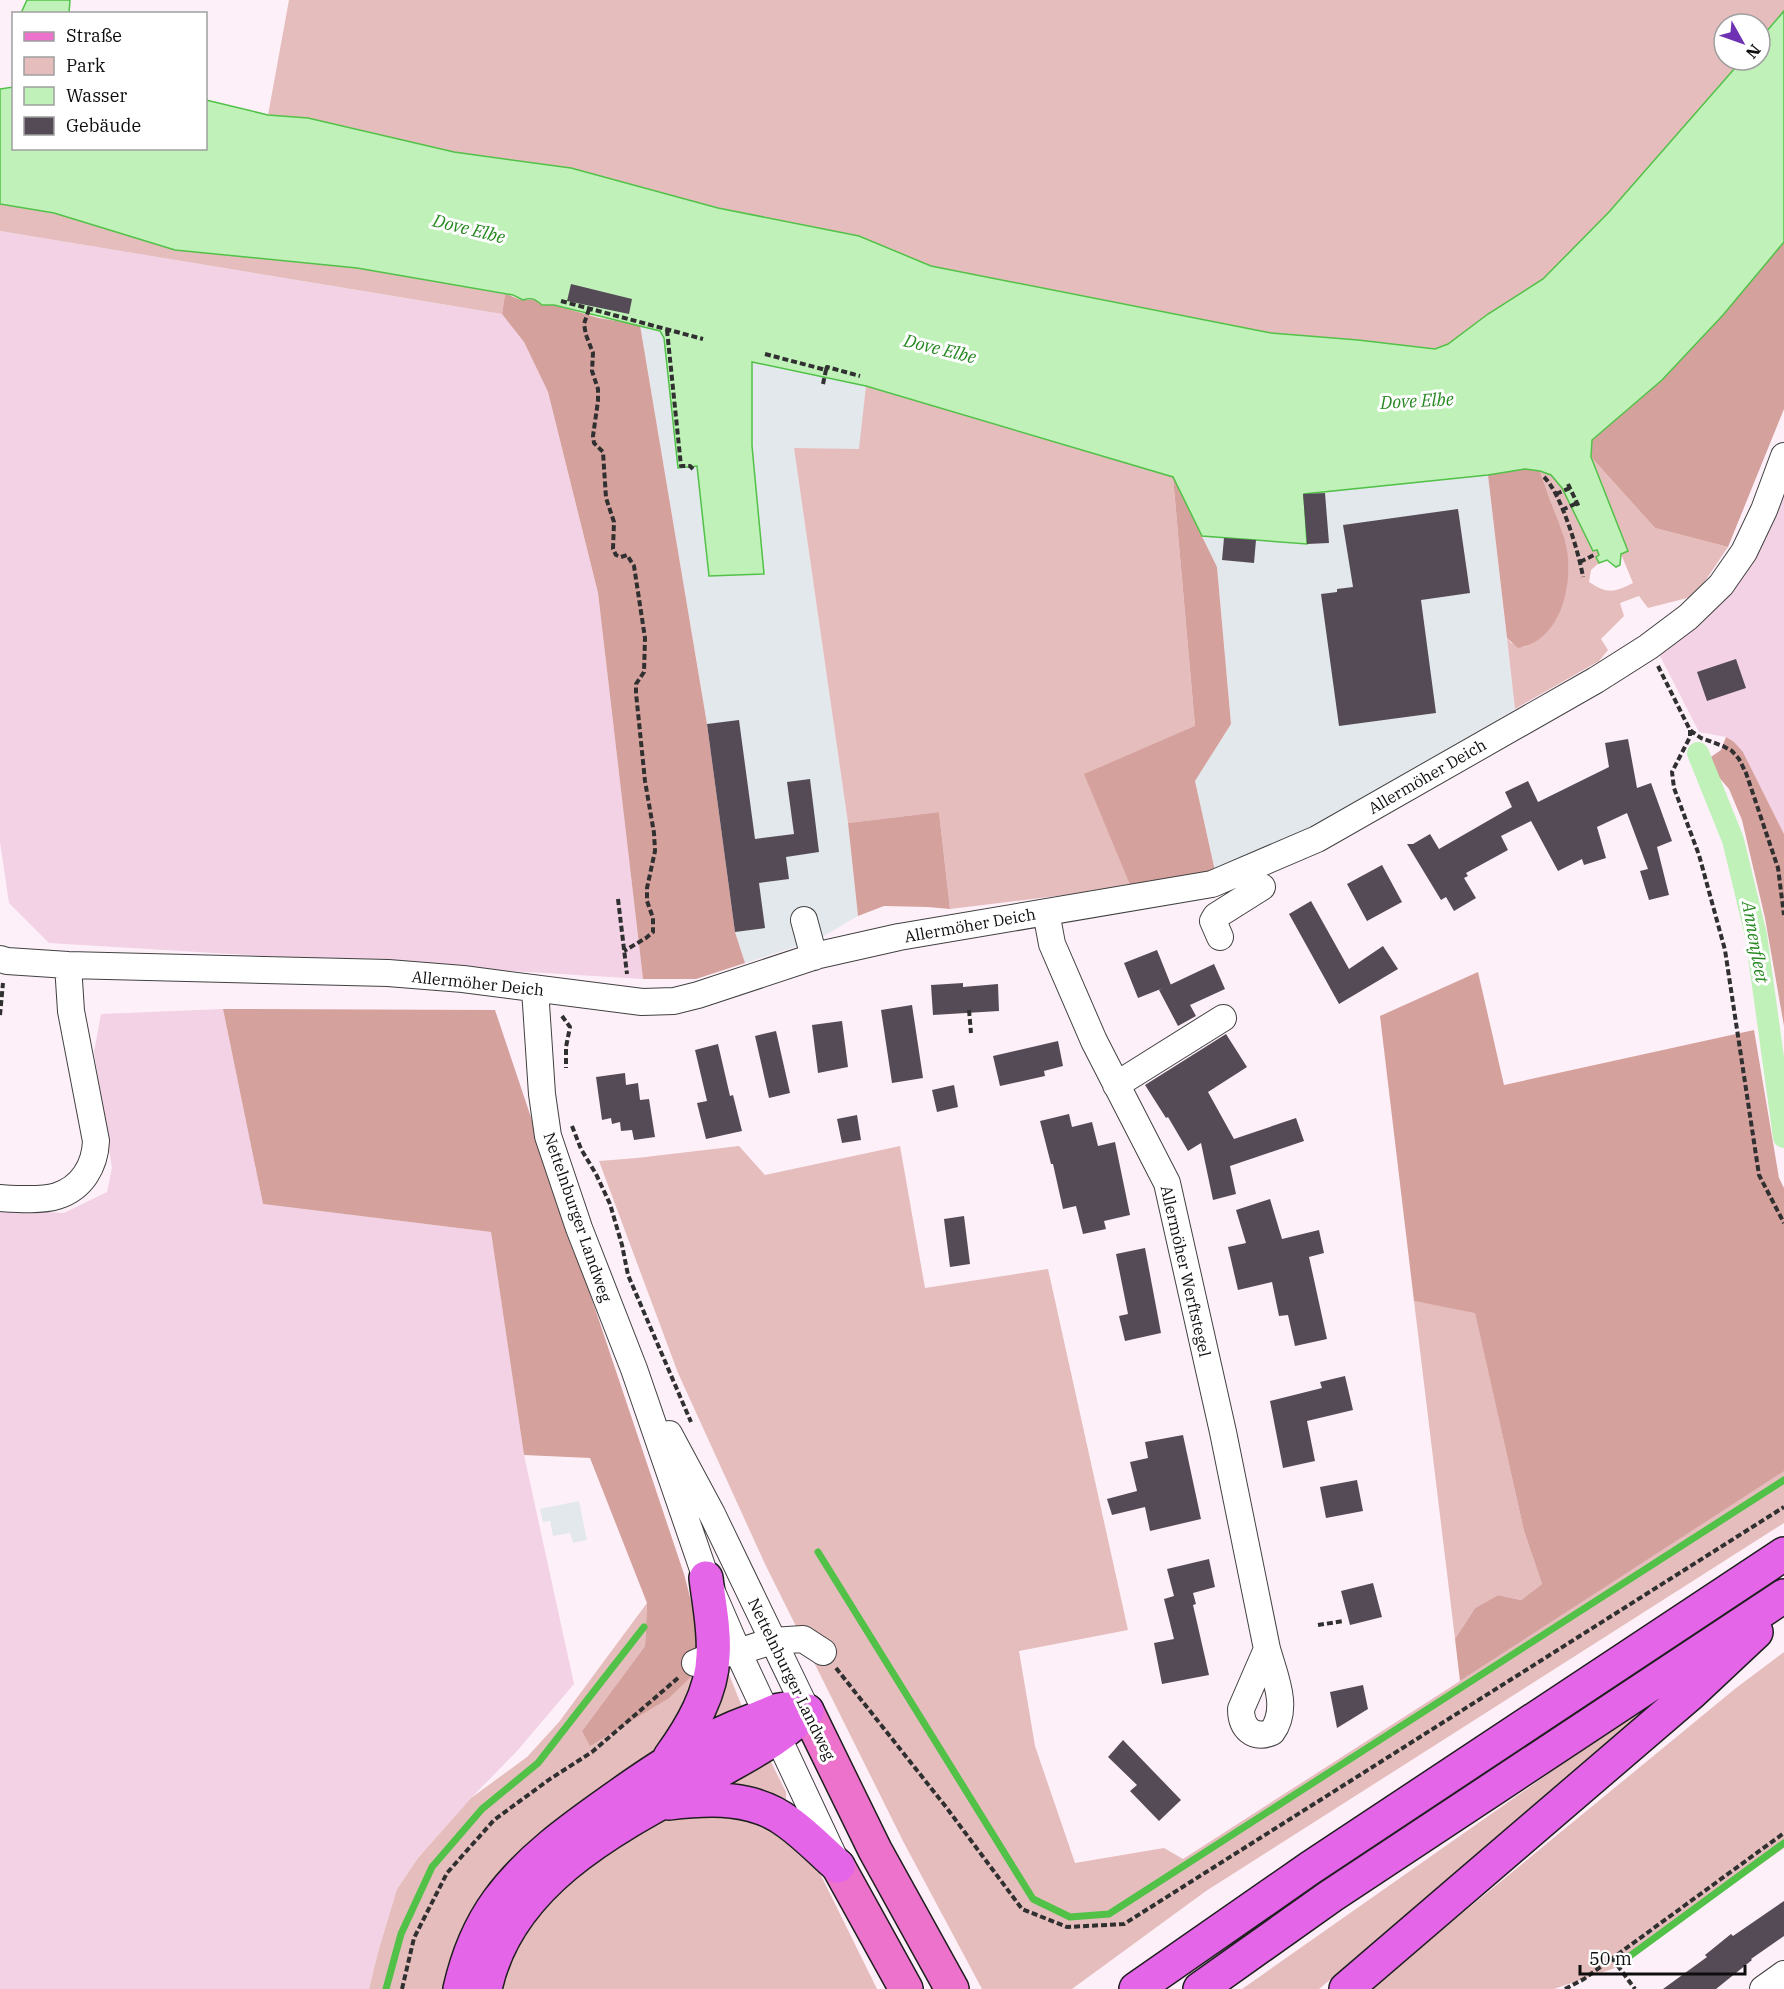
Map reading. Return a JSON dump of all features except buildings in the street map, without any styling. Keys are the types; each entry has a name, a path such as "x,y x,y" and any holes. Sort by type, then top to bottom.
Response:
{"highway":[{"path":"1136,1989 1310,1868 1784,1554"},
{"path":"666,1762 698,1712 716,1657 706,1578"},
{"path":"1200,1989 1331,1896 1784,1596"},
{"path":"1346,1989 1691,1693 1784,1606"},
{"path":"485,1989 489,1973 507,1932 531,1897 561,1868 616,1829 746,1756 772,1725 780,1710 807,1711"},
{"path":"460,1989 483,1924 497,1902 536,1860 574,1827 666,1762 704,1741 772,1725"},
{"path":"659,1804 701,1800 744,1802 766,1810 788,1822 838,1866"}],"main road":[{"name":"Nettelnburger Landweg","path":"807,1711 875,1850 952,1989"},
{"path":"838,1866 906,1989"}],"street":[{"name":"Allermöher Deich","path":"4,960 68,965 388,974 463,979 642,1002 674,1001 814,957 899,937 1212,884 1317,839 1587,685 1648,647 1695,612 1733,570 1755,532 1784,456"},
{"path":"1220,937 1213,921 1216,916 1262,887"},
{"name":"Allermöher Werftstegel","path":"1046,912 1052,944 1094,1041 1167,1183 1223,1432 1267,1649"},
{"path":"804,920 814,957"},
{"path":"0,1198 56,1197 68,1192 79,1183 93,1162 96,1141 71,1011 68,965"},
{"name":"Nettelnburger Landweg","path":"535,989 542,1094 548,1136 706,1578"},
{"path":"1116,1085 1223,1018"},
{"name":"Nettelnburger Landweg","path":"633,1369 712,1514 807,1711"},
{"path":"823,1652 802,1639 772,1641 716,1657 772,1725 838,1866"},
{"path":"1763,1989 1784,1974"}],"path":[{"path":"561,301 704,339"},
{"path":"589,309 584,324 593,353 592,371 598,401 594,443 603,452 606,498 614,522 613,549 616,555 621,557 627,555 634,566 645,638 644,672 636,684 636,693 645,781 654,833 655,851 647,888 647,901 653,918 653,932 624,951"},
{"path":"667,330 681,466 690,466 695,471"},
{"path":"765,354 826,370"},
{"path":"822,384 827,367 860,376"},
{"path":"1544,477 1556,494 1583,576"},
{"path":"1556,494 1569,486 1578,505 1562,510"},
{"path":"1580,562 1596,554"},
{"path":"1648,647 1690,730 1690,737 1672,772 1672,779 1699,855 1725,950 1759,1175 1784,1223"},
{"path":"1690,730 1701,738 1732,751 1739,759 1746,773 1778,868 1784,915"},
{"path":"618,899 627,974"},
{"path":"0,1015 4,960"},
{"path":"535,989 568,1022 570,1027 566,1047 566,1070"},
{"path":"969,1010 971,1033"},
{"path":"570,1117 580,1149 596,1174 610,1204 628,1275 691,1423"},
{"path":"823,1652 946,1807 1022,1909 1067,1927 1124,1924 1784,1507"},
{"path":"1318,1625 1344,1621"},
{"path":"402,1989 414,1938 447,1873 494,1820 592,1752 716,1657"},
{"path":"1565,1989 1584,1979 1784,1833"},
{"path":"1612,1958 1635,1989"}],"shaded area":[{"path":"0,231 502,314 524,342 548,392 598,593 643,979 49,943 9,903 0,842"},
{"path":"1784,242 1784,409 1728,547 1655,528 1591,457 1592,440 1662,380 1723,315"},
{"path":"505,294 522,300 535,300 542,305 554,305 599,318 640,325 707,724 735,932 745,963 696,979 643,979 598,593 548,392 524,342 502,314"},
{"path":"640,325 660,331 664,338 678,468 697,466 709,576 764,574 752,445 752,362 866,386 860,450 794,448 848,823 858,916 817,940 745,963 735,932 707,724"},
{"path":"1525,469 1540,471 1565,540 1568,576 1562,608 1555,622 1533,643 1518,648 1507,638 1488,475"},
{"path":"1488,475 1515,709 1312,830 1215,871 1195,781 1231,724 1217,567 1202,536 1307,544 1303,494"},
{"path":"1173,477 1217,567 1231,724 1195,781 1215,871 1131,887 1084,774 1195,726"},
{"path":"1784,488 1784,834 1743,752 1726,737 1699,732 1659,654"},
{"path":"1726,737 1743,752 1784,834 1784,1026 1765,918 1742,820 1729,789 1705,761 1721,750"},
{"path":"939,812 950,909 884,906 858,916 848,823"},
{"path":"1478,972 1504,1085 1754,1030 1779,1178 1784,1188 1784,1471 1460,1681 1455,1639 1475,1608 1498,1595 1521,1600 1542,1584 1524,1531 1475,1313 1414,1301 1380,1016"},
{"path":"223,1009 263,1204 491,1232 524,1455 574,1684 517,1751 471,1798 418,1858 397,1889 369,1989 0,1989 0,1209 64,1213 107,1192 112,1168 94,1052 101,1014"},
{"path":"223,1009 495,1010 684,1574 696,1620 698,1670 669,1698 590,1746 582,1731 645,1646 647,1603 590,1458 524,1455 491,1232 263,1204"},
{"path":"579,1501 587,1540 573,1543 570,1533 553,1536 550,1521 543,1522 540,1509"}],"green space":[{"path":"289,0 1784,0 1784,11 1772,25 1772,12 1712,12 1712,72 1732,72 1609,212 1543,279 1488,314 1448,344 1435,349 1271,333 931,266 859,236 718,208 571,168 454,152 308,118 268,115"},
{"path":"0,204 505,294 502,314 0,231"},
{"path":"866,386 1173,477 1195,726 1131,887 950,909 939,812 848,823 794,448 859,449"},
{"path":"1591,457 1655,528 1728,547 1695,596 1648,608 1639,596 1620,603 1624,616 1601,639 1608,650 1599,661 1515,709 1507,638 1511,643 1525,647 1547,630 1566,545 1540,471 1551,475 1562,488 1593,551 1597,550 1599,555 1596,557 1599,563 1591,570 1589,582 1601,589 1611,591 1633,583 1621,554 1628,551"},
{"path":"739,1146 765,1175 900,1146 925,1288 1048,1269 1128,1630 1019,1651 1035,1746 1075,1863 1164,1848 1183,1859 1784,1470 1784,1523 1206,1891 1072,1989 982,1989 904,1843 765,1564 678,1373 599,1161"},
{"path":"1414,1301 1475,1312 1524,1531 1542,1584 1521,1600 1498,1595 1475,1608 1455,1639"},
{"path":"647,1603 645,1646 582,1731 698,1670 688,1702 657,1750 547,1827 496,1882 446,1989 369,1989 397,1889 418,1858 471,1798 527,1757 559,1722"},
{"path":"1784,1652 1784,1848 1615,1968 1554,1989 1370,1989 1736,1688"},
{"path":"726,1667 743,1709 705,1724"},
{"path":"1652,1701 1656,1707 1319,1989 1242,1989"},
{"path":"768,1756 786,1792 786,1799 781,1799 763,1790 729,1783"},
{"path":"737,1812 777,1829 812,1857 877,1989 496,1989 533,1913 643,1820"}],"water":[{"path":"27,0 70,0 69,12 21,12"},
{"name":"Dove Elbe","path":"1784,11 1784,242 1723,315 1662,380 1592,440 1591,457 1628,551 1621,554 1620,565 1616,567 1607,560 1599,563 1596,557 1599,555 1597,550 1593,551 1562,488 1551,475 1540,471 1525,469 1488,475 1304,494 1307,544 1202,536 1173,477 866,386 752,362 752,446 764,574 709,576 697,466 678,468 664,338 660,331 554,305 542,305 535,300 523,300 513,295 357,268 175,250 54,213 0,204 0,89 12,87 12,150 207,150 207,100 268,115 308,118 454,152 571,168 718,208 859,236 931,266 1271,333 1435,349 1448,344 1488,314 1543,279 1609,212 1732,72 1772,72 1772,25"}],"waterway":[{"name":"Annenfleet","path":"1698,753 1733,840 1756,935 1784,1137"},
{"path":"818,1552 1033,1899 1070,1917 1109,1914 1784,1480"},
{"path":"386,1989 401,1934 432,1867 482,1809 538,1763 644,1627"},
{"path":"1623,1961 1784,1843"}]}
